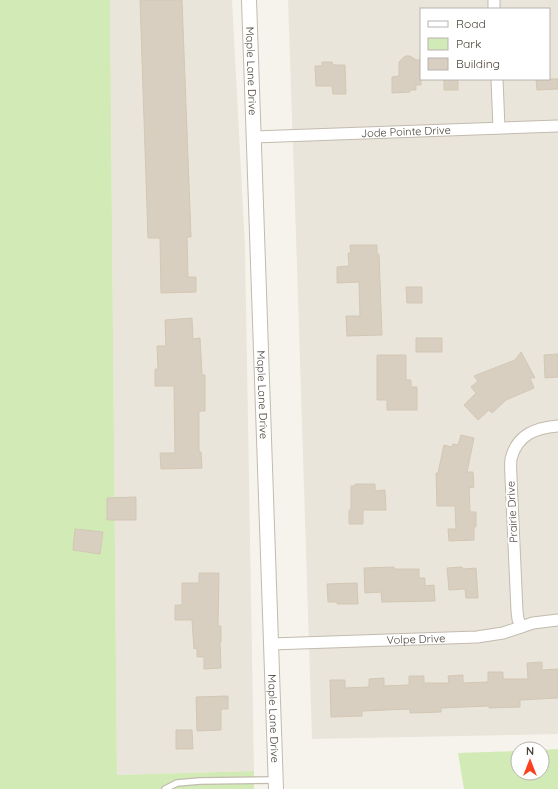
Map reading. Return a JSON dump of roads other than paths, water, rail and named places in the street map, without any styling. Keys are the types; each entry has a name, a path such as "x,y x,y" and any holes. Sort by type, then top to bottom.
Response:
{"street":[{"name":"Maple Lane Drive","path":"249,0 276,785"},
{"path":"497,80 499,128"},
{"name":"Jode Pointe Drive","path":"254,137 558,126"},
{"name":"Prairie Drive","path":"520,627 517,611 511,478 512,458 518,443 526,435 534,430 558,426"},
{"name":"Volpe Drive","path":"271,644 477,637 503,633 533,623 558,620"}],"lane":[{"path":"165,789 177,784 200,781 276,785"}]}
